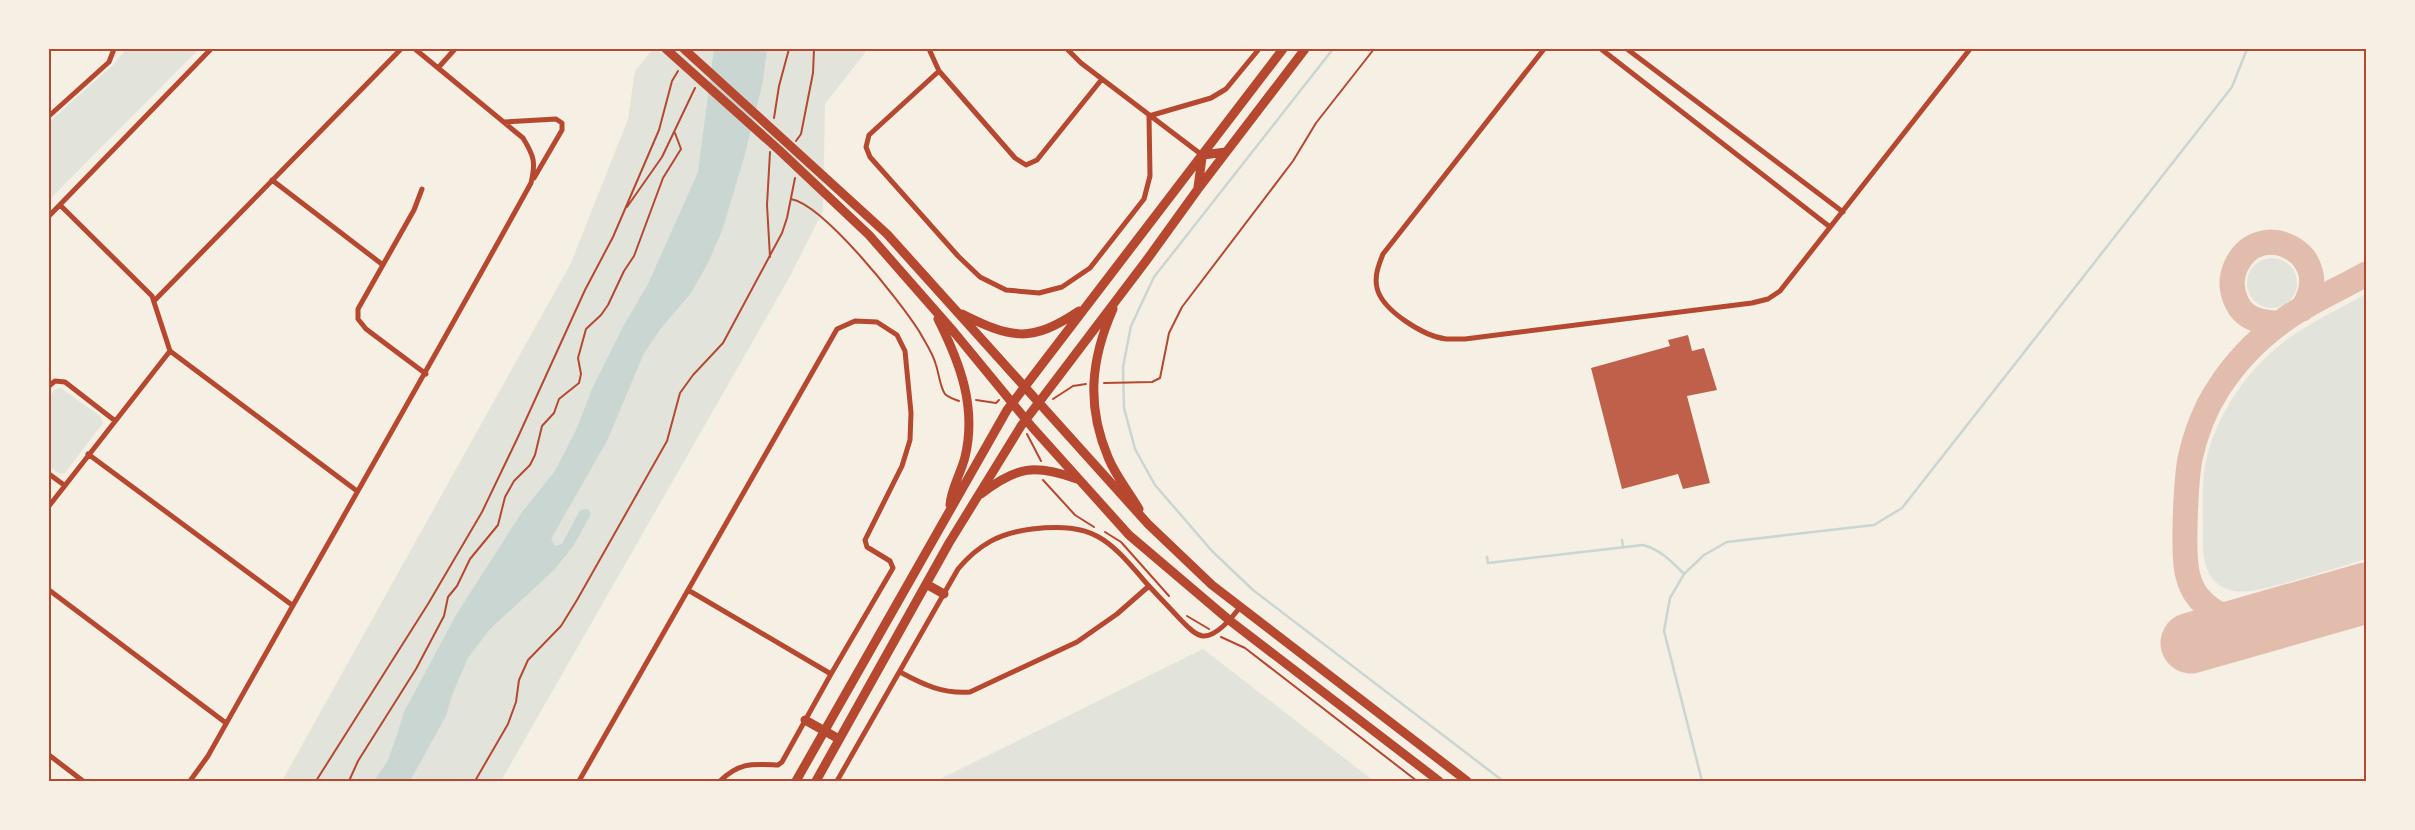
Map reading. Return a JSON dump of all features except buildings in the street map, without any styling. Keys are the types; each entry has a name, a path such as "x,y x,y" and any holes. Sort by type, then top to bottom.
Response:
{"main road":[{"path":"666,49 780,150 852,218 932,306 1077,479 1128,535 1229,620 1439,781"},
{"path":"796,781 1012,403 1283,49"},
{"path":"816,781 975,499 1026,419 1305,49"},
{"path":"685,50 887,234 1148,524 1212,585 1242,606 1467,781"},
{"path":"1203,155 1226,152"},
{"path":"1198,189 1203,155"},
{"path":"1118,297 1096,356 1093,396 1098,429 1108,458 1148,524"},
{"path":"932,306 957,360 965,387 969,414 965,456 950,501 949,513"},
{"path":"958,311 992,329 1016,334 1028,334 1052,328 1086,306"},
{"path":"975,499 1006,476 1025,470 1050,470 1077,479"},
{"path":"926,584 944,594"},
{"path":"805,720 839,739"}],"street":[{"path":"49,116 109,62 114,49"},
{"path":"49,216 211,49"},
{"path":"155,300 401,49"},
{"path":"415,49 523,138 532,153 535,165 531,183"},
{"path":"438,68 455,49"},
{"path":"929,49 939,71 1015,158 1026,165 1037,160 1102,79"},
{"path":"1067,49 1149,116 1203,155"},
{"path":"1149,116 1211,98 1226,89 1259,49"},
{"path":"1544,49 1383,254 1377,269 1377,287 1384,304 1423,331 1444,339 1465,339 1752,303 1768,298 1780,290 1970,49"},
{"path":"1602,49 1830,227"},
{"path":"1627,49 1842,212"},
{"path":"939,71 869,135 866,147 870,156 958,256 980,277 1006,290 1039,293 1053,290 1062,287 1090,268 1144,199 1150,176 1149,116"},
{"path":"190,781 226,723 357,491 426,374 562,130 562,124 556,119 503,122"},
{"path":"272,180 383,265"},
{"path":"422,188 414,210 358,309 358,319 366,329 426,374"},
{"path":"60,205 149,292 155,300 170,351 357,491"},
{"path":"580,781 837,330 855,321 865,320 887,327 897,335 906,351 911,413 910,440 902,466 865,540 866,547 890,562 893,568 778,765 748,764 732,770 720,781"},
{"path":"49,506 114,420 170,351"},
{"path":"49,386 56,381 65,382 114,420"},
{"path":"88,454 292,605"},
{"path":"49,474 64,485"},
{"path":"836,781 968,556 995,538 1016,531 1067,528 1091,533 1113,545 1188,627 1199,635 1205,636 1229,620 1242,606"},
{"path":"900,672 939,690 954,693 970,692 1077,642 1117,614 1149,586"},
{"path":"49,590 226,723"},
{"path":"688,590 830,674"},
{"path":"49,755 83,781"}],"path":[{"path":"792,147 801,134 813,73 814,49"},
{"path":"1097,383 1152,382 1159,380 1162,375 1162,362 1170,333 1182,308 1293,161 1316,124 1374,49"},
{"path":"316,781 428,604 482,512 585,290 626,209 659,130 672,81 686,67"},
{"path":"626,209 649,178 675,133 692,98 697,81"},
{"path":"349,781 358,761 368,749 416,669 444,616 448,597 457,586 470,559 498,525 504,497 535,455 542,426 554,413 559,399 579,383 581,374 578,358 586,330 608,305 624,271 634,256 663,178 681,149 675,133"},
{"path":"475,781 508,724 516,702 519,680 528,660 561,626 608,546 667,441 680,392 693,375 719,349 737,319 782,233 795,178 800,169"},
{"path":"791,199 800,201 818,215 884,285 918,329 932,354 944,391 950,398 958,401"},
{"path":"1049,404 1072,386 1089,383"},
{"path":"970,399 996,403 1000,399"},
{"path":"1026,431 1039,454 1041,464"},
{"path":"1221,637 1241,646 1417,781"}],"shaded area":[{"path":"126,49 199,49 49,200 49,122 113,65"},
{"path":"653,49 865,49 865,53 825,104 823,211 789,278 501,781 282,781 571,263 628,119 635,71"},
{"path":"714,49 767,49 763,81 745,154 723,228 708,263 691,293 662,327 644,353 607,441 551,539 555,546 562,544 580,510 588,509 591,514 574,545 555,569 489,630 468,658 452,695 446,716 410,781 374,781 387,762 404,712 456,615 522,512 555,471 577,428 592,389 624,325 648,284 698,172"},
{"path":"2272,258 2281,260 2292,269 2297,283 2295,292 2286,303 2272,308 2263,306 2252,297 2247,283 2249,274 2258,263"},
{"path":"2366,294 2366,559 2298,580 2260,589 2234,591 2225,588 2212,577 2203,553 2205,466 2212,439 2219,423 2227,407 2247,378 2272,352 2304,328"},
{"path":"61,388 100,416 103,423 65,473 60,474 49,466 49,397 54,390"},
{"path":"1203,649 1374,781 936,781"}],"waterway":[{"path":"1333,49 1154,277 1131,326 1123,367 1124,408 1135,449 1155,485 1212,551 1253,590 1503,781"},
{"path":"1702,781 1664,631 1670,598 1684,574 1704,555 1727,542 1874,525 1902,508 2232,87 2247,49"},
{"path":"1622,540 1623,547"},
{"path":"1487,557 1488,563 1643,545 1670,560 1684,574"}],"taxiway":[{"path":"2280,323 2267,322 2250,317 2240,309 2237,303 2233,294 2232,280 2236,266 2247,251 2262,243 2277,243 2292,248 2304,258 2311,273 2311,290 2302,309"},
{"path":"2270,620 2240,620 2222,615 2205,605 2192,587 2188,576 2185,552 2187,484 2192,450 2201,423 2213,397 2231,371 2254,345 2300,309 2366,274"}],"runway":[{"path":"2191,643 2366,593"}]}
